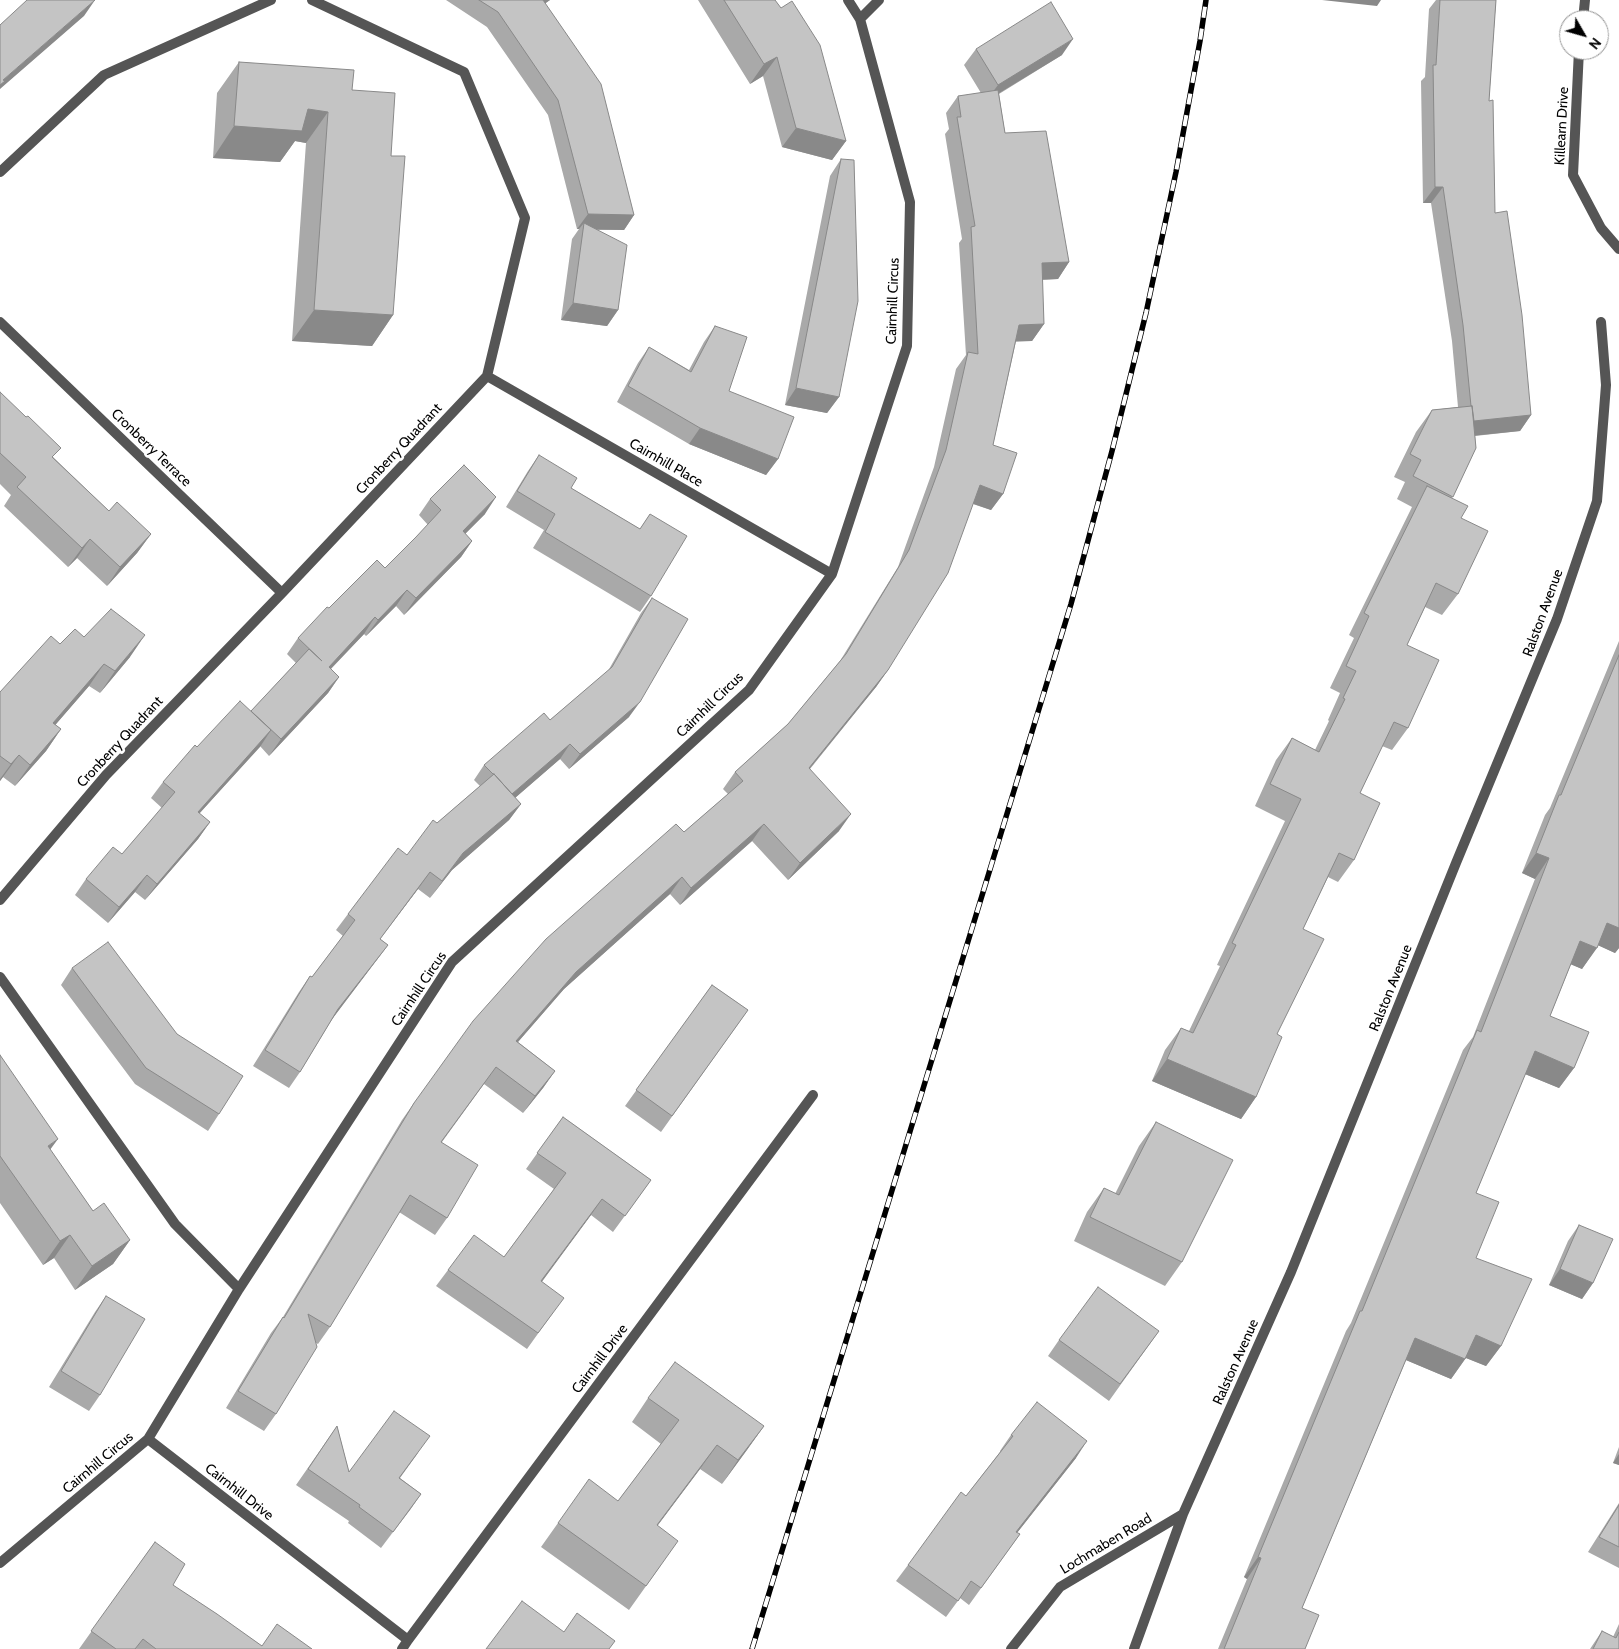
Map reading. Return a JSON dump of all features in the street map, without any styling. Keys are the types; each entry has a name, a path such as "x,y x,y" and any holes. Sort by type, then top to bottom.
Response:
{"street":[{"path":"0,172 104,75 271,0"},
{"name":"Cronberry Quadrant","path":"0,900 106,775 282,593 487,376 525,218 464,72 312,0"},
{"name":"Cairnhill Circus","path":"0,1563 148,1439 239,1289 452,962 749,690 832,574 907,346 910,202 860,20 848,0"},
{"path":"860,20 879,0"},
{"name":"Killearn Drive","path":"1579,60 1573,175 1601,228 1619,249"},
{"name":"Cronberry Terrace","path":"0,322 282,593"},
{"name":"Ralston Avenue","path":"1134,1649 1184,1514 1291,1272 1557,618 1597,501 1606,385 1601,322"},
{"name":"Cairnhill Place","path":"487,376 832,574"},
{"path":"0,977 175,1224 239,1289"},
{"name":"Cairnhill Drive","path":"402,1649 813,1095"},
{"name":"Cairnhill Drive","path":"148,1439 408,1640"},
{"name":"Lochmaben Road","path":"1011,1649 1060,1587 1184,1514"}],"building":[{"path":"27,0 95,0 3,80 5,81 0,85 0,25"},
{"path":"479,0 543,0 601,84 634,215 588,214 558,100 498,12"},
{"path":"724,0 775,0 781,8 792,1 820,45 846,141 796,128 777,57 764,64"},
{"path":"1440,0 1496,0 1489,101 1493,100 1495,213 1507,211 1522,315 1531,415 1474,421 1463,325 1443,187 1435,187 1433,65 1436,65"},
{"path":"1051,2 1073,39 998,85 976,49"},
{"path":"239,62 354,70 352,90 395,93 391,156 405,156 393,315 314,310 328,112 308,109 302,131 234,126"},
{"path":"998,90 1005,133 1046,131 1069,262 1042,263 1044,324 1019,325 993,445 1017,453 1003,494 980,485 948,573 888,670 809,768 851,814 800,863 764,824 691,888 682,877 576,972 516,1041 555,1071 535,1096 496,1067 441,1142 478,1165 447,1218 410,1195 330,1327 308,1314 317,1347 276,1414 238,1391 414,1103 473,1021 546,939 676,824 684,832 743,781 735,772 788,724 846,654 909,550 946,450 968,352 978,354 971,227 975,226 957,117 961,117 958,96"},
{"path":"841,159 854,160 858,301 839,397 796,388"},
{"path":"584,223 627,245 618,310 573,303"},
{"path":"715,326 747,337 729,391 794,417 778,459 700,428 628,386 649,347 691,372"},
{"path":"0,392 61,448 52,457 109,511 117,502 151,534 120,567 90,539 82,548 17,487 26,477 0,453"},
{"path":"1472,406 1476,448 1453,497 1413,476 1421,460 1410,454 1432,410"},
{"path":"539,455 577,478 571,488 640,529 650,514 687,536 651,596 545,532 555,514 517,491"},
{"path":"464,465 496,497 463,531 472,541 416,598 407,590 378,620 375,617 329,667 339,677 281,739 251,711 309,649 322,661 298,638 327,607 329,608 377,560 385,568 416,537 441,510 430,499"},
{"path":"1427,486 1468,506 1461,518 1488,531 1458,594 1436,583 1407,645 1439,660 1408,728 1394,722 1360,793 1380,803 1354,860 1339,853 1303,929 1324,939 1277,1034 1282,1037 1256,1097 1167,1059 1181,1028 1193,1033 1236,945 1232,943 1301,799 1270,784 1292,738 1319,752 1345,699 1343,698 1356,671 1346,666 1369,616 1364,613"},
{"path":"652,598 688,619 640,702 580,754 570,744 512,794 484,765 544,713 550,720 612,667"},
{"path":"111,609 145,635 115,671 104,664 53,723 61,729 30,765 19,755 11,764 0,756 0,692 51,636 60,644 75,629 84,637"},
{"path":"1619,655 1619,928 1607,923 1597,948 1580,941 1550,1016 1589,1032 1574,1068 1535,1051 1476,1193 1499,1202 1476,1258 1532,1279 1501,1346 1476,1335 1465,1359 1415,1338 1302,1608 1319,1615 1305,1649 1224,1649 1261,1558 1258,1557 1360,1311 1362,1311 1477,1030 1481,1032 1549,858 1536,853"},
{"path":"240,701 271,730 198,812 210,822 157,884 147,875 119,907 86,879 113,847 122,854 175,792 163,782 195,745 197,747"},
{"path":"494,774 521,804 463,853 442,881 430,872 380,939 388,945 338,1009 300,1072 265,1050 310,976 312,977 355,920 348,914 398,848 407,855 433,820 437,823"},
{"path":"108,942 177,1034 243,1076 219,1114 146,1068 72,968"},
{"path":"712,985 748,1010 672,1116 636,1090"},
{"path":"0,1055 58,1139 48,1146 93,1211 104,1203 130,1240 92,1266 70,1235 60,1241 0,1156"},
{"path":"563,1117 651,1180 625,1216 602,1199 541,1281 564,1298 538,1333 448,1270 474,1235 504,1257 566,1173 537,1153"},
{"path":"1156,1122 1233,1160 1182,1262 1090,1217 1104,1188 1119,1195"},
{"path":"1579,1225 1613,1239 1593,1283 1560,1269"},
{"path":"1098,1287 1159,1331 1120,1384 1059,1340"},
{"path":"106,1296 145,1319 100,1395 61,1371"},
{"path":"675,1362 764,1426 738,1460 717,1445 657,1525 678,1541 646,1586 558,1523 589,1479 618,1501 679,1420 648,1398"},
{"path":"1037,1402 1087,1441 1016,1532 1020,1534 981,1588 971,1581 958,1601 908,1565 961,1492 966,1496"},
{"path":"394,1411 430,1436 399,1478 421,1494 393,1532 359,1507 360,1505 308,1469 337,1426 349,1472"},
{"path":"1619,1505 1619,1547 1599,1537"},
{"path":"155,1542 185,1564 173,1585 262,1646 277,1624 312,1649 156,1649 143,1639 135,1649 116,1649 91,1631"},
{"path":"522,1601 564,1632 577,1613 615,1641 609,1649 486,1649"},
{"path":"1602,1631 1616,1638 1619,1632 1619,1649 1593,1649"}],"railway":[{"path":"752,1649 1071,604 1112,451 1146,313 1176,172 1206,0"}]}
